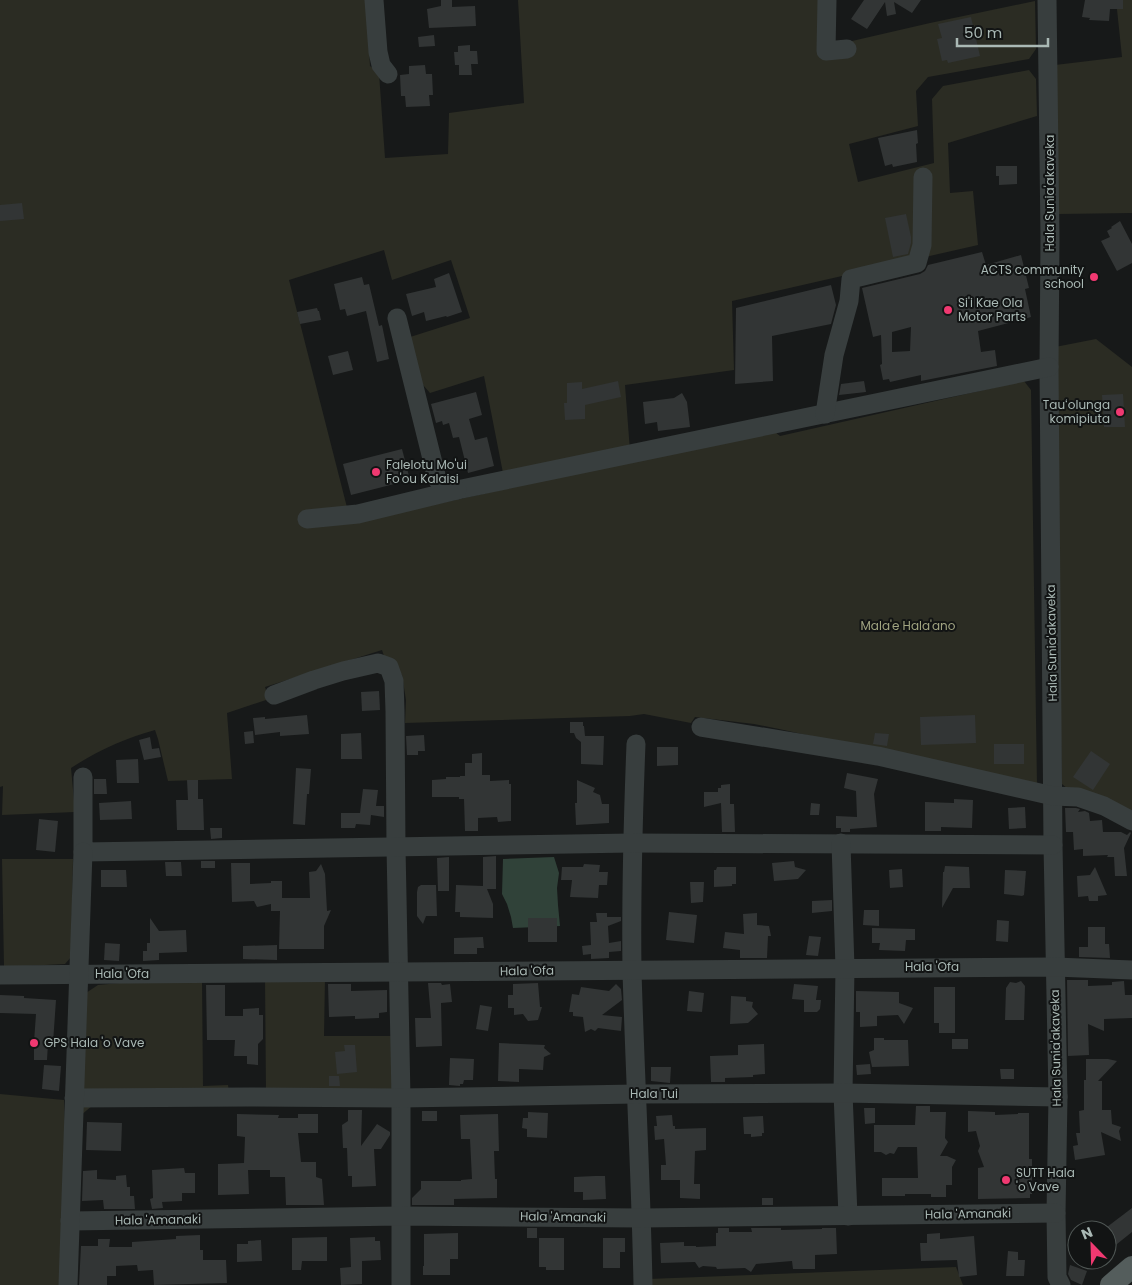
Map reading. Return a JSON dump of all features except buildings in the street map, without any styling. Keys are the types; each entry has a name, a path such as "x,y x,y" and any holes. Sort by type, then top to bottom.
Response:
{"main road":[{"path":"1111,1285 1132,1267"}],"street":[{"path":"374,0 378,52 381,65 388,74"},
{"path":"827,0 826,51 847,49"},
{"name":"Hala Sunia'akaveka","path":"1047,0 1053,845 1058,1097 1056,1213 1057,1277 1061,1285"},
{"path":"825,414 834,356 849,301 851,279 917,263 922,246 924,178"},
{"path":"396,318 436,479 444,488 457,490"},
{"path":"308,519 358,514 457,490 1049,367"},
{"path":"274,695 343,671 378,663 389,668 394,681 402,1285"},
{"path":"701,727 878,756 1053,796 1078,797 1104,806 1132,821"},
{"path":"636,744 632,843 632,970 643,1285"},
{"path":"68,1285 83,852 83,777"},
{"path":"83,852 632,843 1053,845"},
{"path":"841,843 846,968 843,1093 848,1216"},
{"name":"Hala 'Ofa","path":"0,976 1055,966 1132,970"},
{"name":"Hala Tui","path":"74,1098 401,1098 843,1093 1058,1097"},
{"name":"Hala 'Amanaki","path":"70,1221 401,1216 642,1218 1056,1213"}],"green space":[{"name":"Mala'e Hala'ano","path":"0,0 366,0 370,66 379,73 385,158 448,154 449,113 524,103 518,0 821,0 820,45 852,54 852,41 1035,1 1036,49 1029,59 928,77 916,91 918,126 849,144 858,182 934,163 932,99 943,86 1029,70 1036,79 1037,116 948,143 950,193 973,191 978,245 732,301 734,370 625,385 630,451 503,473 484,376 430,393 417,378 407,338 470,318 451,260 392,280 384,250 289,280 351,523 775,432 780,436 1024,381 1031,390 1037,785 754,724 695,717 691,723 644,714 405,723 406,700 402,675 384,656 382,650 265,687 269,699 227,713 232,779 168,781 155,730 112,746 71,768 75,812 2,815 3,786 0,787"},
{"path":"1116,0 1132,0 1132,213 1059,214 1055,65 1122,57"},
{"path":"1096,339 1132,367 1132,814 1069,790 1062,784 1055,347"},
{"path":"2,859 73,859 71,957 65,964 4,967"},
{"path":"265,978 325,978 324,1036 395,1036 395,1088 389,1094 266,1094"},
{"path":"161,979 202,979 203,1086 228,1085 231,1105 93,1105 80,1116 86,993 98,985"},
{"path":"0,1094 64,1100 65,1129 60,1285 0,1285"},
{"path":"956,1267 963,1285 648,1285 648,1279"}],"shaded area":[{"path":"554,857 559,873 557,888 560,926 513,928 507,904 502,894 503,859"}],"place":[{"name":"ACTS community school","path":"1094,277"},
{"name":"Si'i Kae Ola Motor Parts","path":"948,310"},
{"name":"Tauʻolunga komipiuta","path":"1120,412"},
{"name":"Falelotu Mo'ui Fo'ou Kalaisi","path":"376,472"},
{"name":"GPS Hala 'o Vave","path":"34,1043"},
{"name":"SUTT Hala 'o Vave","path":"1006,1180"}]}
